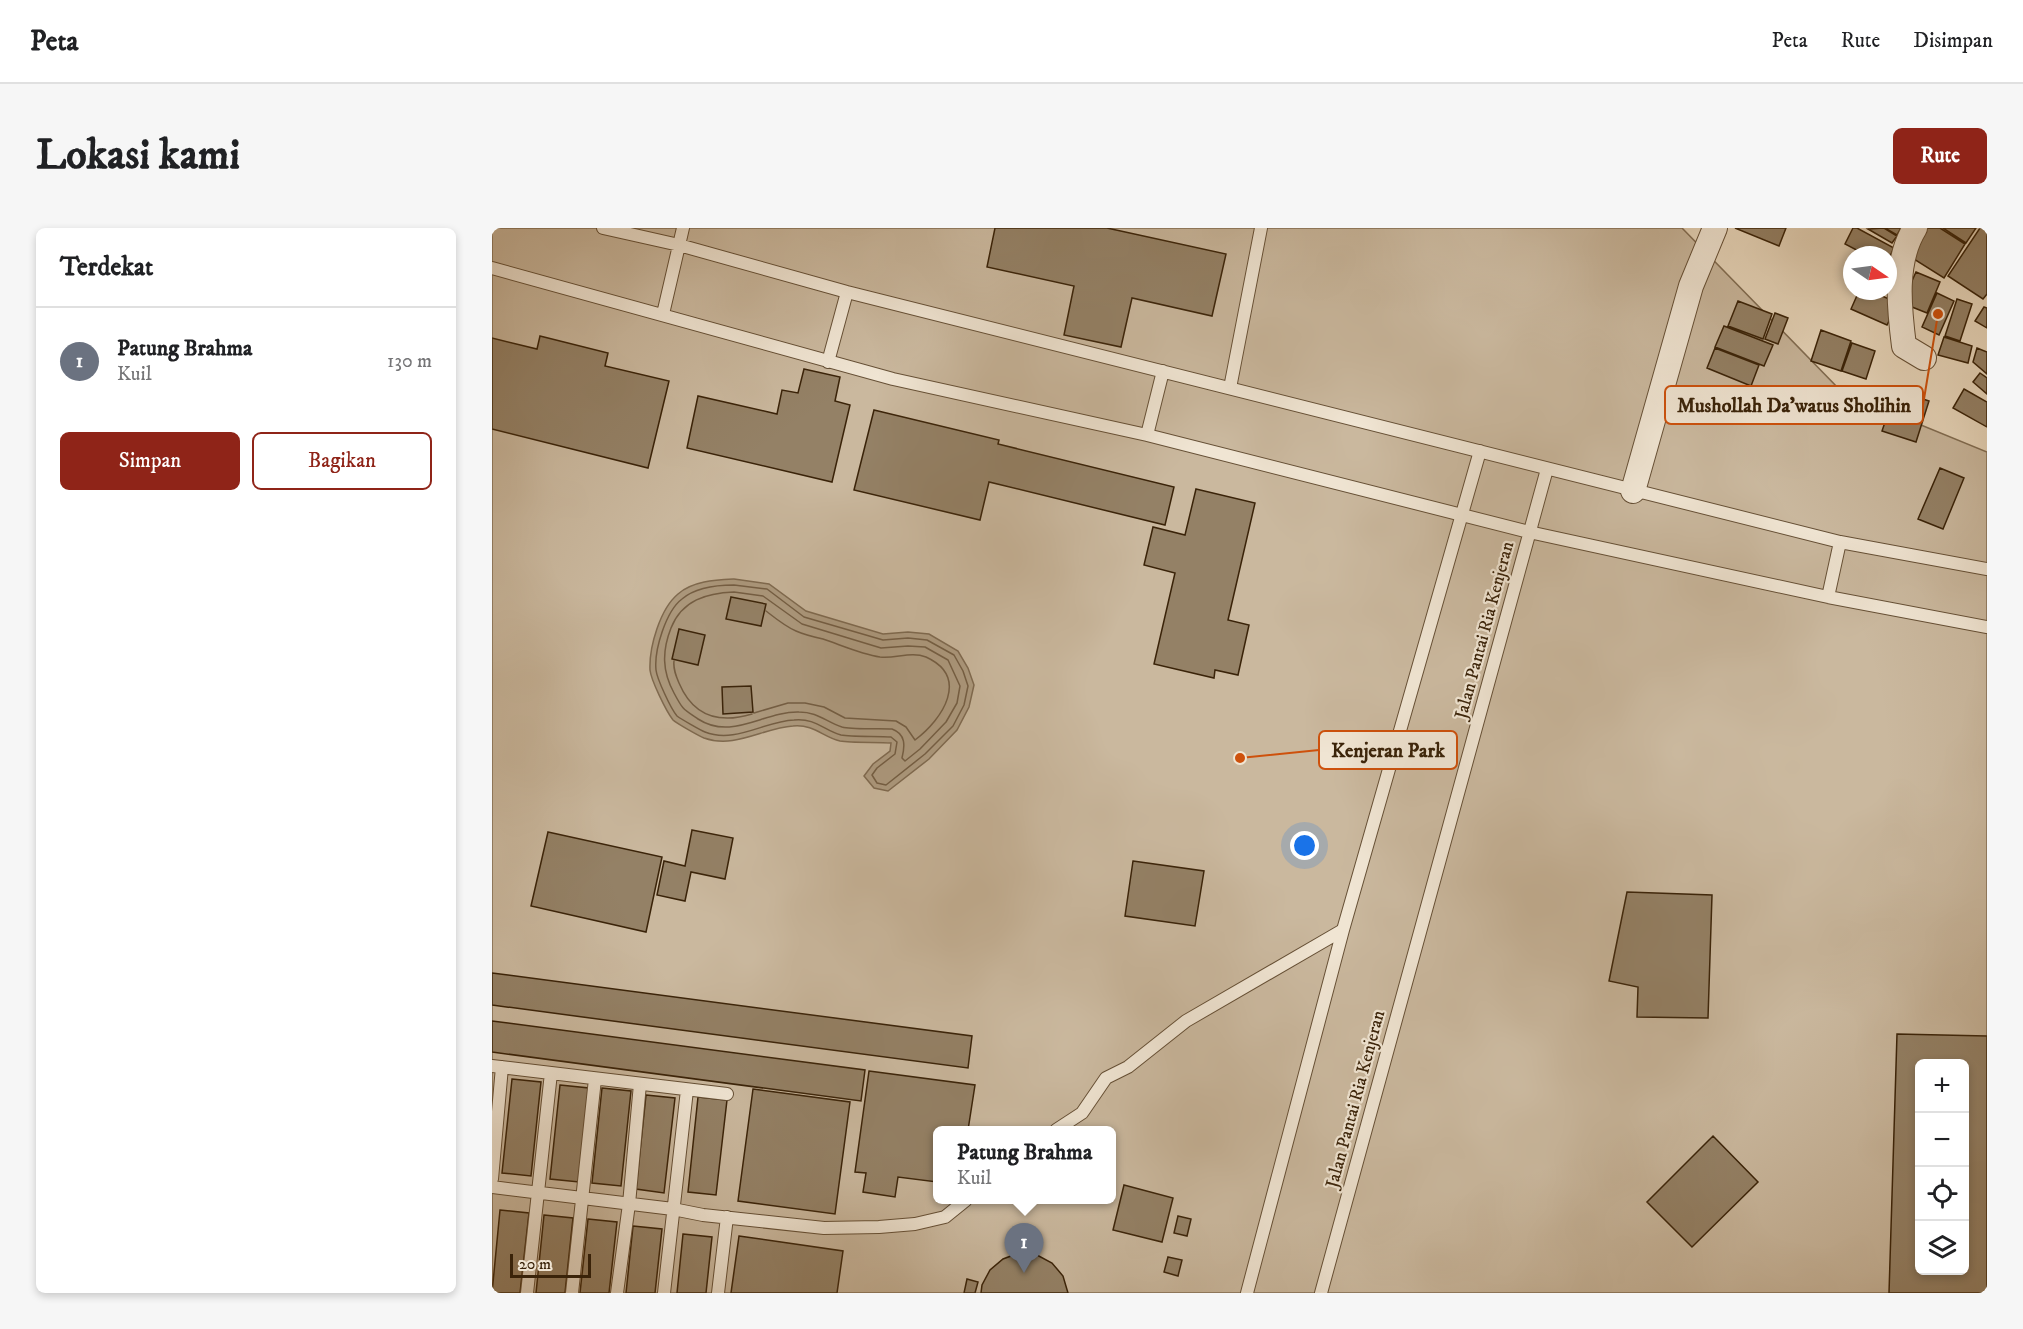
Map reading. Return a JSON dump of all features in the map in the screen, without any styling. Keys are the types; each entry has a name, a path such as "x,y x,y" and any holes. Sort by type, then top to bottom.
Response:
{"street":[{"path":"1633,491 1691,286 1715,228"},
{"path":"1915,228 1902,255 1900,321 1904,346 1923,358"}],"lane":[{"path":"603,228 679,245 847,292 1839,542 1987,569"},
{"path":"663,314 683,228"},
{"path":"1230,388 1261,228"},
{"path":"492,268 892,379 1147,435 1529,532 1547,470"},
{"path":"828,362 847,292"},
{"path":"1147,435 1163,371"},
{"path":"1247,1293 1343,930 1480,451"},
{"name":"Jalan Pantai Ria Kenjeran","path":"1321,1293 1529,532 1828,597 1987,627"},
{"path":"1828,597 1839,542"},
{"path":"1063,1126 1082,1113 1106,1078 1128,1068 1186,1022 1343,930"},
{"path":"492,1179 497,1066 727,1094"},
{"path":"527,1293 551,1073"},
{"path":"572,1293 595,1079"},
{"path":"617,1293 629,1204 640,1084"},
{"path":"664,1293 687,1090"},
{"path":"492,1187 824,1228 915,1224 945,1216 961,1204"},
{"path":"718,1293 727,1217"}],"shaded area":[{"path":"492,228 1682,228 1843,393 1987,452 1987,1293 492,1293"}],"water":[{"path":"734,579 769,584 806,611 883,634 908,632 929,634 958,651 968,668 974,685 969,707 957,730 929,759 888,791 874,788 864,776 873,764 890,751 891,743 840,741 800,726 782,728 738,740 715,741 701,737 675,722 659,695 650,670 651,651 661,619 678,594 690,586"}],"building":[{"path":"995,228 1107,228 1226,254 1212,316 1132,298 1121,347 1064,335 1074,286 987,267"},
{"path":"1735,228 1786,228 1779,246"},
{"path":"1853,228 1857,228 1890,246 1849,246 1845,244"},
{"path":"1884,228 1897,236 1892,243 1868,229"},
{"path":"1885,228 1901,228 1897,235"},
{"path":"1923,228 1940,228 1965,244 1944,278 1906,254"},
{"path":"1943,228 1976,228 1966,243"},
{"path":"1980,228 1987,228 1987,294 1983,299 1948,276"},
{"path":"1916,272 1940,282 1927,313 1902,303"},
{"path":"1937,293 1954,301 1939,335 1922,327"},
{"path":"1957,299 1972,304 1960,341 1945,336"},
{"path":"1855,300 1891,300 1898,303 1887,325 1851,309"},
{"path":"1738,301 1772,314 1763,339 1728,326"},
{"path":"1984,307 1987,308 1987,328 1975,321"},
{"path":"1775,313 1788,318 1778,344 1765,339"},
{"path":"1724,326 1773,345 1764,366 1715,347"},
{"path":"1821,330 1851,341 1841,371 1811,361"},
{"path":"540,336 608,353 605,366 669,381 648,468 492,429 492,338 537,349"},
{"path":"1944,337 1972,346 1968,363 1938,355"},
{"path":"1852,343 1875,351 1866,379 1842,371"},
{"path":"1715,348 1759,365 1751,386 1707,368"},
{"path":"1977,348 1987,352 1987,374 1973,362"},
{"path":"804,369 840,377 835,401 850,405 832,482 687,448 698,396 777,414 782,390 798,393"},
{"path":"1980,373 1987,378 1987,394 1973,382"},
{"path":"1964,389 1987,402 1987,427 1953,408"},
{"path":"1896,390 1929,401 1916,442 1882,431"},
{"path":"874,410 999,440 998,444 1174,487 1165,525 989,482 980,520 854,490"},
{"path":"1940,468 1964,478 1943,529 1918,519"},
{"path":"1196,489 1255,503 1228,620 1249,625 1238,675 1215,670 1214,678 1154,664 1175,573 1144,565 1153,527 1185,535"},
{"path":"731,597 766,604 761,626 726,619"},
{"path":"679,629 705,635 698,665 672,659"},
{"path":"751,686 753,712 723,714 722,687"},
{"path":"692,830 733,838 725,879 691,872 685,901 657,895 664,861 685,866"},
{"path":"548,832 662,857 646,932 531,906"},
{"path":"1133,861 1204,871 1195,926 1125,916"},
{"path":"1627,892 1712,895 1708,1018 1637,1017 1638,987 1609,981"},
{"path":"492,973 972,1036 968,1068 492,1005"},
{"path":"492,1021 865,1070 861,1101 492,1052"},
{"path":"1897,1034 1987,1036 1987,1293 1889,1293"},
{"path":"869,1071 975,1085 969,1126 933,1126 933,1181 898,1177 895,1197 863,1192 866,1173 855,1172"},
{"path":"512,1079 541,1082 531,1176 502,1173"},
{"path":"560,1085 589,1088 579,1182 550,1179"},
{"path":"602,1088 631,1091 621,1186 592,1183"},
{"path":"753,1089 850,1102 835,1214 738,1201"},
{"path":"646,1095 675,1098 664,1193 636,1189"},
{"path":"698,1097 727,1100 716,1195 688,1192"},
{"path":"1713,1136 1758,1182 1692,1247 1647,1202"},
{"path":"1124,1185 1173,1198 1162,1242 1113,1230"},
{"path":"500,1210 529,1213 520,1293 492,1293"},
{"path":"544,1215 573,1218 565,1293 536,1293"},
{"path":"1178,1216 1191,1219 1187,1236 1174,1233"},
{"path":"588,1219 617,1222 609,1293 580,1293"},
{"path":"633,1226 662,1229 655,1293 626,1293"},
{"path":"683,1234 712,1237 706,1293 677,1293"},
{"path":"739,1236 843,1251 837,1293 731,1293"},
{"path":"1019,1253 1037,1255 1052,1263 1063,1276 1068,1293 981,1293 982,1285 990,1270 1003,1259"},
{"path":"1168,1257 1182,1260 1178,1276 1164,1272"},
{"path":"967,1279 978,1282 975,1293 964,1293"}],"place":[{"name":"Mushollah Da'watus Sholihin","path":"1938,314"},
{"name":"Kenjeran Park","path":"1240,758"},
{"name":"Patung Brahma","path":"1024,1273"}]}
